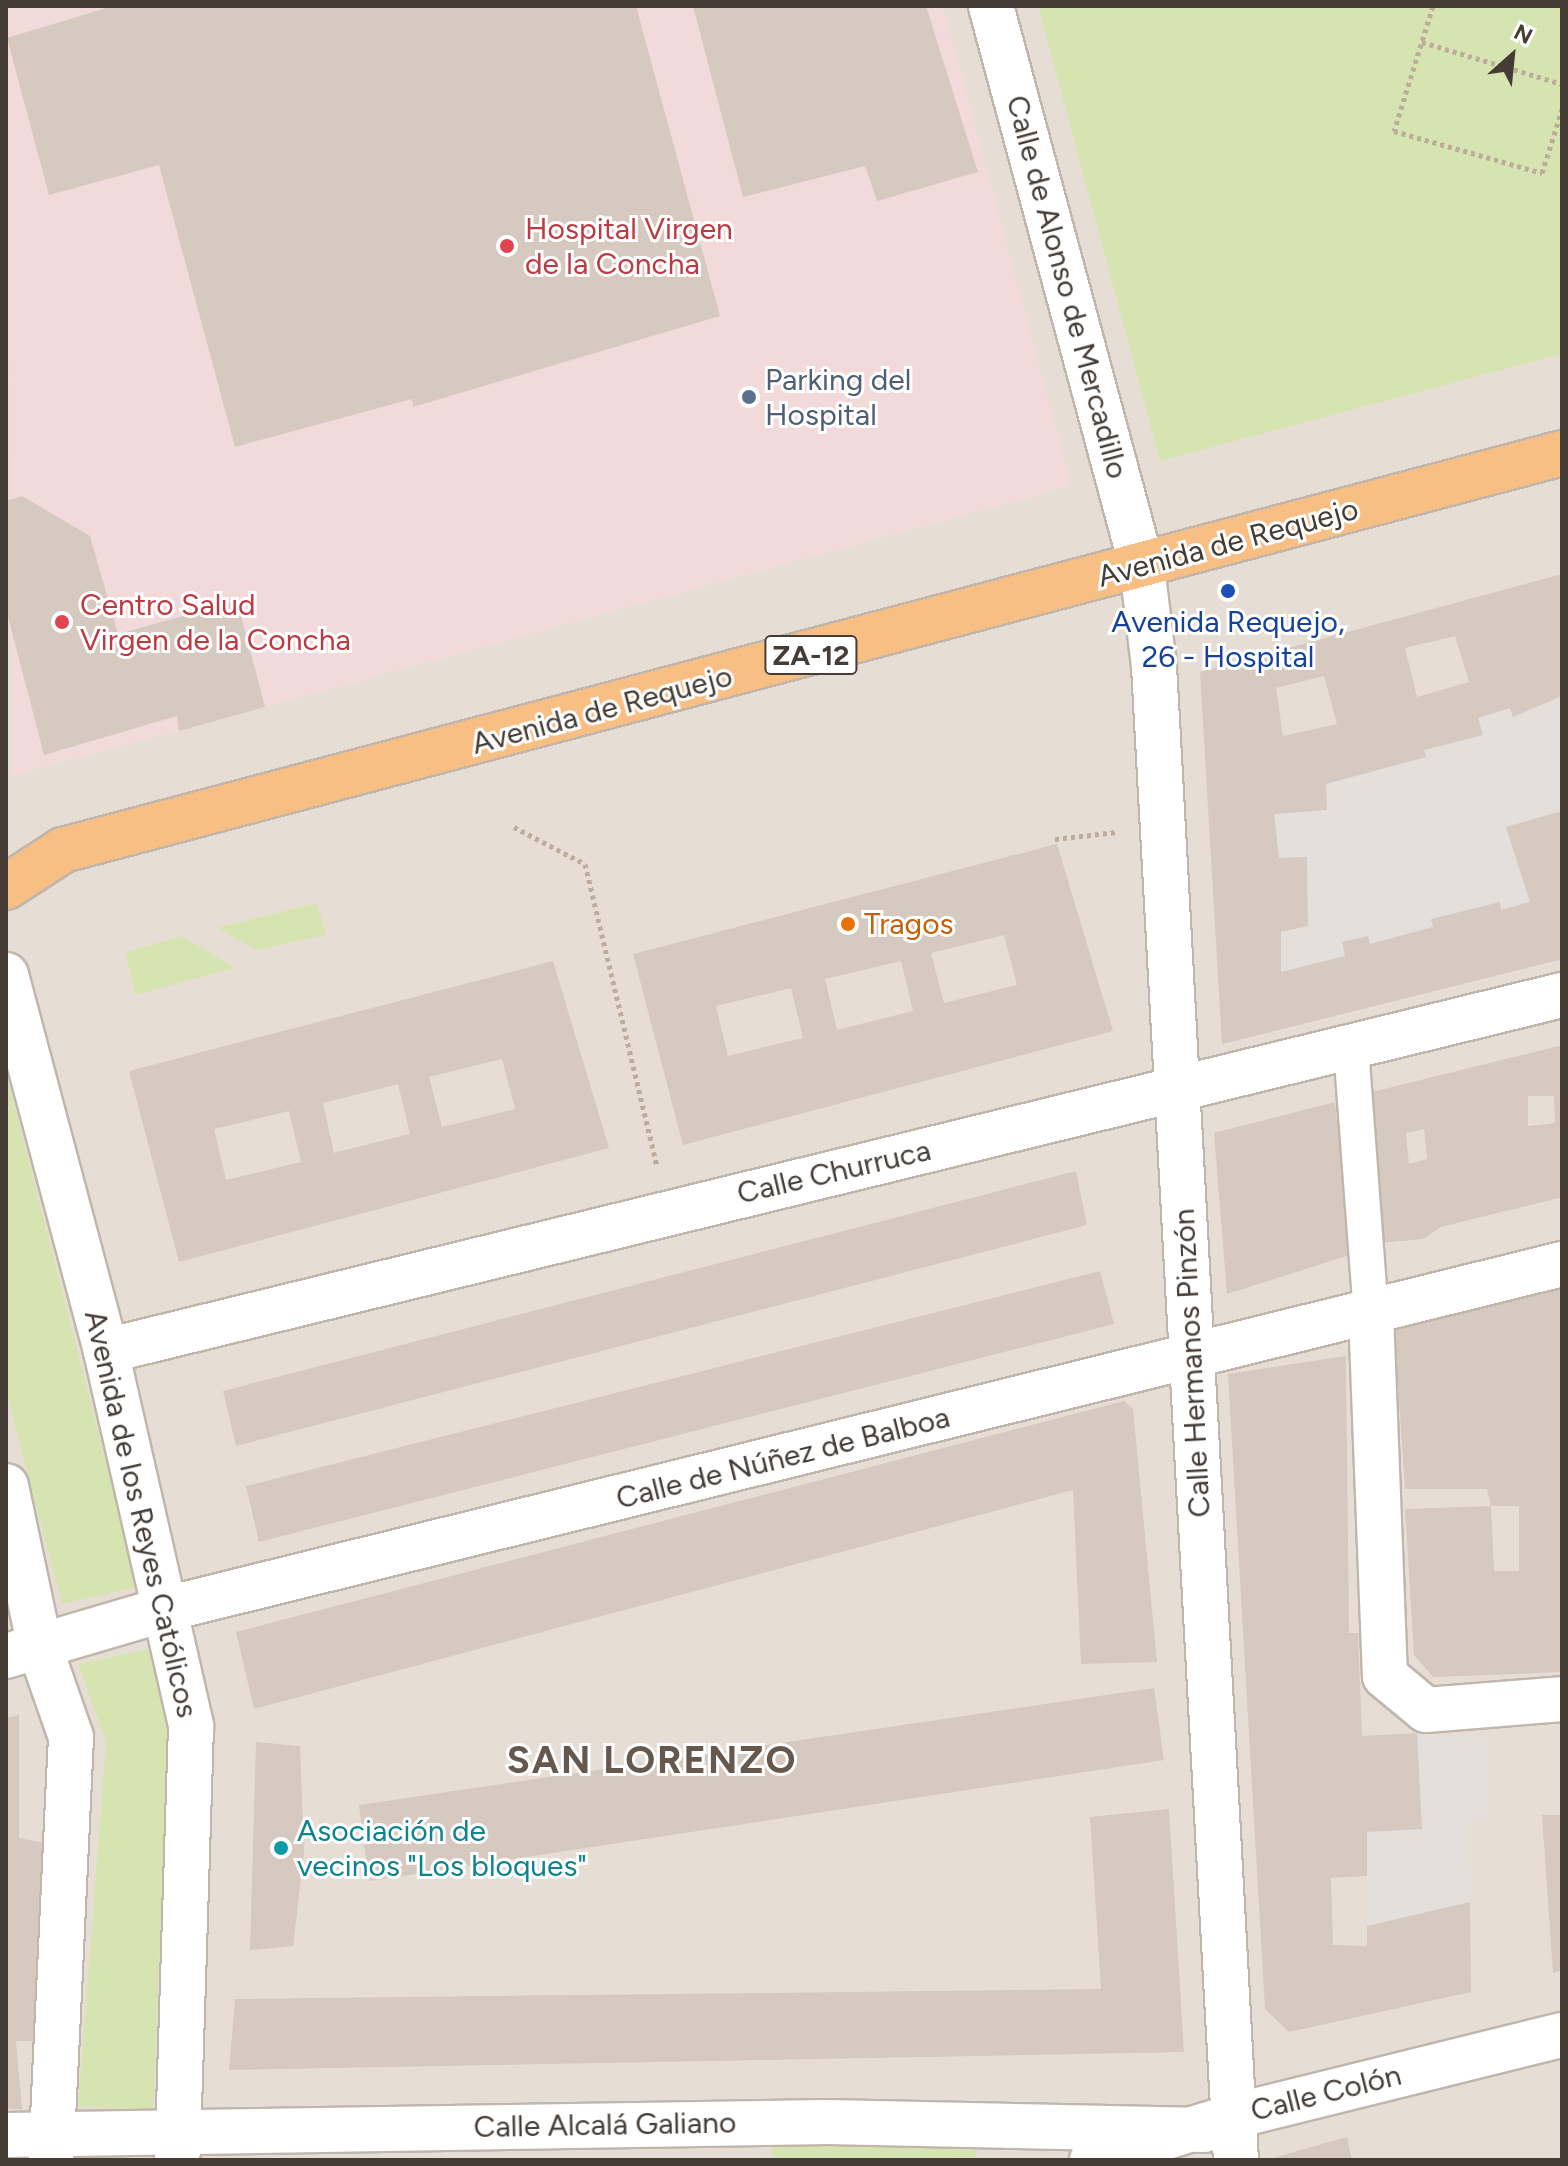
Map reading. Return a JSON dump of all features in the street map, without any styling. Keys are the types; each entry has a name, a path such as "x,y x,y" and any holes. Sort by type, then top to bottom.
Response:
{"highway":[{"name":"Avenida de Requejo","path":"58,852 1142,567 1562,453"},
{"path":"6,852 58,852"},
{"path":"6,887 58,852"}],"street":[{"name":"Calle de Alonso de Mercadillo","path":"991,6 1142,567"},
{"name":"Calle Hermanos Pinzón","path":"1142,567 1178,1091 1192,1359 1219,2123 1236,2160"},
{"name":"Avenida de los Reyes Católicos","path":"6,975 106,1351 191,1726 175,2146"},
{"name":"Calle Churruca","path":"106,1351 1562,995"},
{"path":"1351,1048 1371,1313 1385,1676 1426,1710 1562,1699"},
{"name":"Calle de Núñez de Balboa","path":"23,1652 166,1609 1192,1359 1562,1264"},
{"path":"6,1486 23,1652 71,1737 35,2143"},
{"name":"Calle Colón","path":"1092,2160 1219,2123 1562,2035"},
{"name":"Calle Alcalá Galiano","path":"35,2143 175,2146 827,2122 1219,2123"}],"path":[{"path":"1433,6 1394,131 1542,173 1562,109"},
{"path":"1422,42 1562,84"},
{"path":"514,827 585,864 655,1156"},
{"path":"1055,839 1123,831"}],"shaded area":[{"path":"6,6 1562,6 1562,2160 6,2160"},
{"name":"Hospital Virgen de la Concha","path":"6,6 943,6 1071,486 12,776"},
{"path":"1562,696 1562,811 1530,902 1431,919 1433,927 1370,944 1367,936 1342,942 1345,956 1281,972 1281,932 1306,857 1279,858 1274,814 1327,810 1326,784 1482,735 1478,718 1510,708 1513,716"},
{"path":"1417,1733 1487,1735 1490,1818 1467,1819 1470,1902 1367,1926 1367,1832 1422,1829"}],"green space":[{"path":"1038,6 1562,6 1562,354 1160,461"},
{"path":"317,903 326,935 257,950 217,928"},
{"path":"182,936 235,968 135,995 126,952"},
{"path":"6,1072 138,1587 62,1604 6,1392"},
{"path":"148,1649 169,1728 153,2111 78,2106 106,1742 78,1664"},
{"path":"770,2138 976,2140 977,2157 773,2160"}],"building":[{"path":"113,6 636,6 720,316 413,407 412,399 235,447 159,165 49,195 7,38"},
{"path":"693,6 926,6 978,172 877,201 865,166 743,197"},
{"name":"Centro Salud Virgen de la Concha","path":"22,496 90,536 118,634 237,601 265,707 179,731 177,716 44,755 6,609 6,501"},
{"path":"1562,574 1562,696 1513,717 1510,708 1478,718 1483,735 1424,750 1426,757 1326,784 1327,810 1274,814 1279,858 1307,857 1308,926 1281,932 1281,972 1345,956 1342,942 1368,936 1370,944 1433,927 1431,919 1500,902 1501,910 1530,902 1506,827 1562,811 1562,959 1222,1044 1200,672","holes":["1455,636 1469,682 1417,697 1405,648","1324,676 1337,724 1283,736 1276,688"]},
{"path":"1057,844 1113,1031 683,1145 633,954","holes":["1004,935 1017,985 944,1003 931,953","901,961 913,1011 837,1030 825,979","791,988 803,1038 728,1056 716,1006"]},
{"path":"553,961 609,1148 179,1262 129,1071","holes":["502,1059 515,1109 442,1127 429,1077","398,1084 410,1134 334,1153 323,1103","289,1111 301,1162 226,1180 214,1129"]},
{"path":"1562,1045 1562,1197 1441,1227 1423,1239 1370,1244 1364,1094","holes":["1528,1096 1554,1096 1555,1123 1528,1126","1424,1129 1427,1159 1409,1164 1406,1133"]},
{"path":"1335,1102 1350,1255 1227,1294 1214,1133"},
{"path":"1076,1171 1087,1225 236,1446 223,1391"},
{"path":"1100,1271 1114,1324 259,1542 246,1486"},
{"path":"1562,1285 1562,1672 1433,1677 1414,1655 1405,1509 1491,1506 1487,1489 1405,1489 1394,1326","holes":["1491,1506 1519,1506 1519,1571 1494,1571"]},
{"path":"1346,1356 1349,1633 1358,1633 1362,1736 1417,1733 1422,1829 1367,1832 1367,1876 1331,1878 1333,1945 1367,1946 1367,1926 1470,1902 1471,1992 1289,2032 1265,2009 1228,1374"},
{"path":"1124,1401 1133,1409 1157,1662 1081,1664 1073,1490 254,1709 236,1632"},
{"path":"1154,1688 1164,1760 369,1881 359,1805"},
{"path":"19,1715 19,1838 50,1844 37,2041 16,2041 22,2109 6,2109 6,1718"},
{"name":"Asociación de vecinos \"Los bloques\"","path":"256,1742 300,1746 304,1853 293,1946 250,1950"},
{"path":"1169,1809 1184,2052 229,2070 235,1999 1101,1989 1090,1817"},
{"path":"1542,1815 1562,1815 1562,1970 1553,1973"},
{"path":"1347,2137 1352,2160 1276,2160 1276,2157"}],"place":[{"name":"Hospital Virgen de la Concha","path":"507,246"},
{"name":"Parking del Hospital","path":"749,397"},
{"name":"Avenida Requejo, 26 - Hospital","path":"1228,591"},
{"name":"Centro Salud Virgen de la Concha","path":"62,622"},
{"name":"Tragos","path":"848,924"},
{"name":"Asociación de vecinos \"Los bloques\"","path":"281,1848"}],"district":[{"name":"SAN LORENZO","path":"652,1761"}]}
